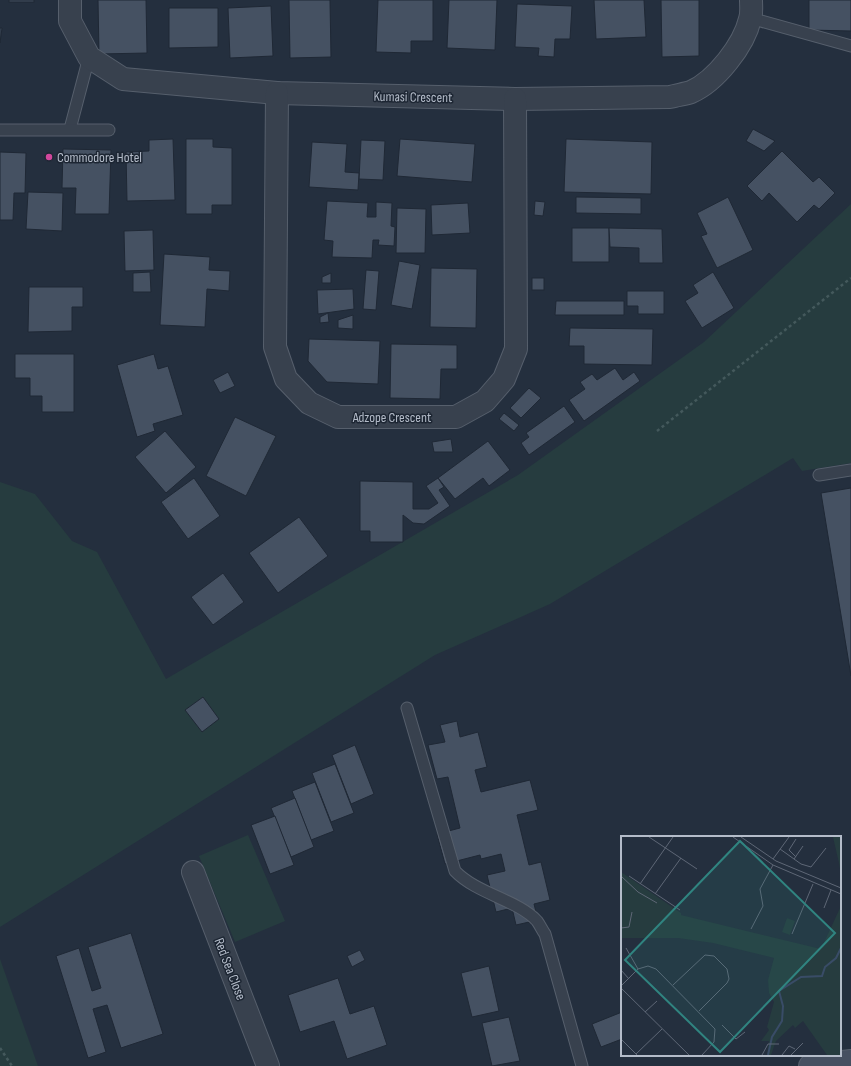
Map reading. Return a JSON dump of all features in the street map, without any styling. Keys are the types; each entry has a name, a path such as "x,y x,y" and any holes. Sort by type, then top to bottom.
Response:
{"main road":[{"path":"810,1066 851,1061"}],"street":[{"name":"Kumasi Crescent","path":"70,0 70,21 89,57 123,79 277,93 515,99 670,97 691,92 718,71 731,56 742,39 751,9"},
{"name":"Adzope Crescent","path":"277,93 275,347 286,379 309,403 338,417 456,417 485,401 504,379 516,349 515,99"},
{"name":"Red Sea Close","path":"193,872 268,1066"}],"lane":[{"path":"751,9 851,46"},
{"path":"70,129 89,57"},
{"path":"0,130 109,130"},
{"path":"819,476 851,470"},
{"path":"407,708 455,871 464,881 523,910 536,921 545,934 582,1066"}],"path":[{"path":"657,431 851,278"},
{"path":"0,1048 12,1066"}],"green space":[{"path":"851,204 851,463 802,471 793,458 550,604 435,655 0,927 0,482 35,494 72,541 97,552 166,679 518,475 704,342"},
{"path":"248,835 285,921 235,942 199,856"},
{"path":"0,959 38,1066 0,1066"}],"building":[{"path":"9,0 34,0 34,2 9,2"},
{"path":"98,0 146,0 147,53 99,54"},
{"path":"289,0 330,0 331,57 290,58"},
{"path":"378,0 433,0 433,41 411,41 411,53 376,52"},
{"path":"449,0 497,0 495,50 447,48"},
{"path":"594,0 644,0 646,37 596,39"},
{"path":"661,0 699,0 699,56 662,57"},
{"path":"809,0 851,0 851,31 809,30"},
{"path":"517,4 572,6 570,39 555,39 554,57 538,56 539,48 515,47"},
{"path":"271,6 273,56 230,58 228,8"},
{"path":"169,8 218,8 218,47 169,48"},
{"path":"0,28 2,28 0,43"},
{"path":"753,129 775,141 764,151 746,141"},
{"path":"173,139 175,200 127,201 126,152 149,151 149,140"},
{"path":"186,139 213,139 213,147 232,148 232,205 212,205 212,214 186,214"},
{"path":"400,139 475,144 472,182 397,176"},
{"path":"566,139 652,142 651,194 564,192"},
{"path":"361,140 385,141 383,180 359,179"},
{"path":"312,142 347,144 345,172 359,173 358,190 309,187"},
{"path":"63,149 111,150 109,214 75,214 76,188 62,188"},
{"path":"782,151 813,182 819,177 835,193 819,209 814,205 797,222 769,193 762,201 747,186"},
{"path":"0,152 26,153 25,193 14,193 13,220 0,220"},
{"path":"28,192 63,193 62,231 26,229"},
{"path":"576,197 641,198 641,214 576,213"},
{"path":"728,197 753,250 717,268 701,236 707,234 697,213"},
{"path":"327,201 368,203 367,217 376,217 376,202 392,203 391,226 395,227 394,246 378,245 379,240 373,240 372,258 332,257 333,241 324,240"},
{"path":"535,201 545,202 543,216 534,215"},
{"path":"468,203 470,233 432,235 431,205"},
{"path":"397,208 426,209 425,253 396,253"},
{"path":"572,228 609,228 609,262 572,262"},
{"path":"609,228 662,229 663,263 639,263 639,248 610,247"},
{"path":"153,230 154,270 125,271 124,231"},
{"path":"164,254 210,257 209,270 230,271 229,291 207,289 205,327 160,325"},
{"path":"399,261 420,265 412,309 391,305"},
{"path":"431,268 477,269 476,328 430,327"},
{"path":"366,270 379,271 376,310 363,309"},
{"path":"150,272 151,292 133,292 133,273"},
{"path":"713,272 734,308 702,328 685,301 698,293 693,285"},
{"path":"331,273 331,283 322,283 322,277"},
{"path":"532,278 544,278 544,290 532,290"},
{"path":"29,287 83,287 83,307 72,307 72,331 28,332"},
{"path":"353,289 354,309 318,314 317,290"},
{"path":"627,291 664,291 664,314 638,314 638,306 627,306"},
{"path":"556,301 624,301 624,315 555,315"},
{"path":"328,313 329,322 320,323 320,317"},
{"path":"353,315 353,329 338,328 338,320"},
{"path":"570,328 653,329 652,365 584,364 584,346 569,346"},
{"path":"309,339 380,341 378,384 327,382 308,361"},
{"path":"391,344 457,345 457,369 441,369 440,399 390,398"},
{"path":"15,354 74,354 74,412 42,412 42,396 30,396 30,378 15,378"},
{"path":"154,354 158,369 168,366 183,415 153,424 155,431 137,437 117,365"},
{"path":"615,368 623,380 634,372 640,381 584,421 569,400 585,389 580,382 592,374 597,380"},
{"path":"228,372 235,386 220,393 213,380"},
{"path":"529,388 541,398 521,418 510,408"},
{"path":"564,406 575,422 529,455 521,443 529,437 526,433"},
{"path":"504,413 519,425 514,431 499,419"},
{"path":"235,417 276,436 246,496 206,476"},
{"path":"165,431 196,467 166,493 135,457"},
{"path":"451,439 453,452 434,452 432,442"},
{"path":"488,441 510,470 489,486 483,478 455,499 438,478"},
{"path":"194,478 220,516 188,539 161,502"},
{"path":"438,478 444,487 439,490 450,506 424,524 413,523 403,515 403,542 370,542 370,531 360,531 360,481 413,482 413,509 429,509 438,503 426,486"},
{"path":"851,488 851,676 821,493"},
{"path":"299,517 328,556 278,593 249,553"},
{"path":"223,573 244,602 213,625 191,597"},
{"path":"203,697 219,719 202,732 185,710"},
{"path":"457,721 460,737 478,732 487,767 475,770 481,792 530,780 538,810 517,815 529,865 541,862 550,900 534,904 538,920 516,925 512,908 496,912 487,875 505,871 501,854 481,859 480,855 445,864 437,834 460,828 448,777 437,779 428,745 445,742 440,725"},
{"path":"355,745 374,794 351,804 332,755"},
{"path":"335,764 354,813 331,822 312,773"},
{"path":"315,782 334,831 311,840 292,791"},
{"path":"295,798 314,847 291,857 271,808"},
{"path":"275,816 294,865 270,874 251,825"},
{"path":"131,933 163,1034 121,1048 107,1005 93,1009 106,1052 88,1058 56,956 79,948 92,991 101,988 88,947"},
{"path":"360,950 365,960 352,967 347,956"},
{"path":"489,966 499,1011 472,1017 461,973"},
{"path":"338,978 350,1014 374,1006 387,1045 347,1059 334,1021 300,1032 288,995"},
{"path":"621,1012 621,1039 601,1047 592,1024"},
{"path":"509,1017 520,1061 492,1066 482,1023"}],"place":[{"name":"Commodore Hotel","path":"49,157"}]}
